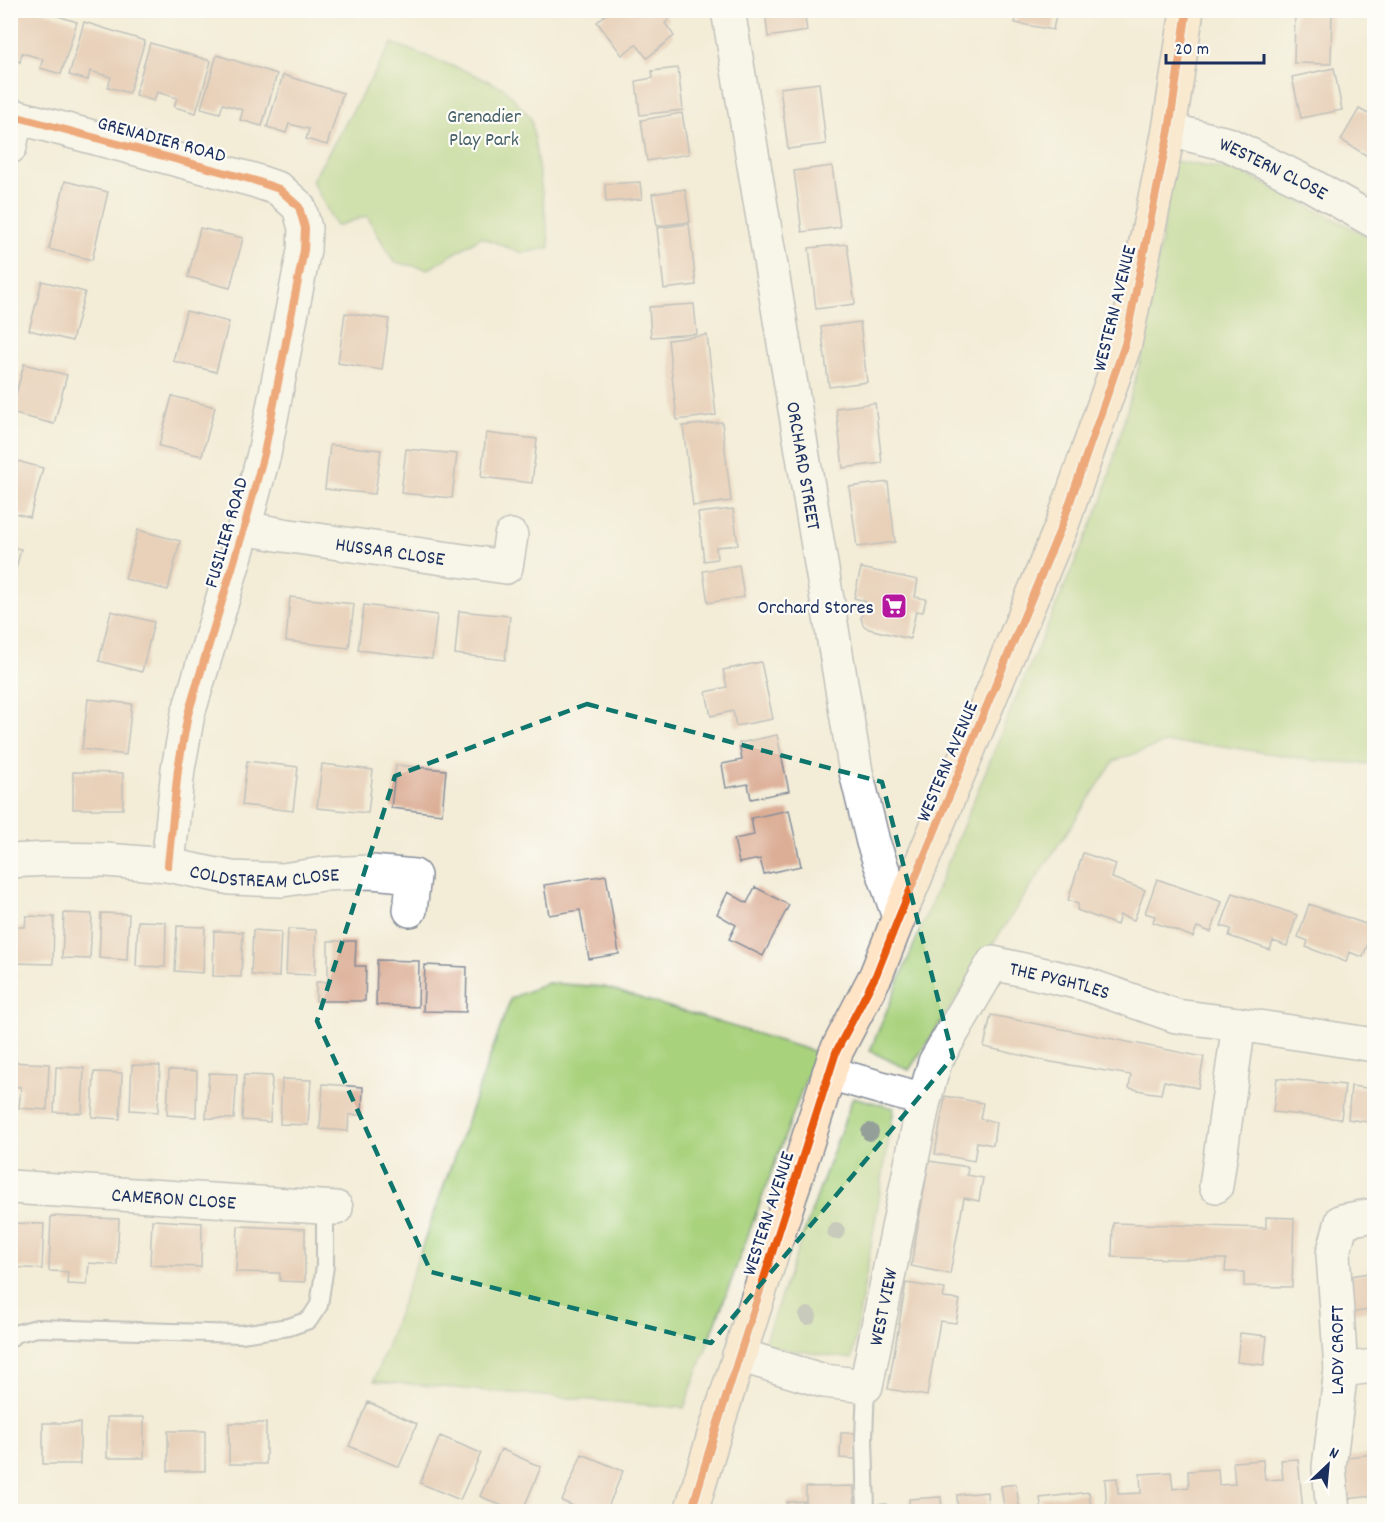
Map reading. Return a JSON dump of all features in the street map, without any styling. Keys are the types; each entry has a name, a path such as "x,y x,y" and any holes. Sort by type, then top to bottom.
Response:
{"street":[{"name":"ORCHARD STREET","path":"728,10 856,772 873,842 899,917"},
{"name":"WESTERN AVENUE","path":"691,1512 836,1052 876,975 1062,525 1125,344 1168,130 1187,10"},
{"name":"GRENADIER ROAD","path":"12,126 253,180 279,189 299,207"},
{"name":"WESTERN CLOSE","path":"1168,130 1228,144 1311,185 1374,222"},
{"name":"FUSILIER ROAD","path":"168,866 178,769 188,714 264,454 304,250 305,228 299,207"},
{"name":"HUSSAR CLOSE","path":"244,528 506,567 510,536"},
{"name":"COLDSTREAM CLOSE","path":"10,861 106,860 168,866 231,878 282,880 323,874 372,872 414,876 410,910"},
{"name":"THE PYGHTLES","path":"924,1100 935,1062 993,963 1085,984 1176,1016 1374,1045"},
{"path":"1216,1186 1239,1024"},
{"path":"829,1073 924,1100"},
{"name":"WEST VIEW","path":"866,1386 924,1100"},
{"name":"CAMERON CLOSE","path":"10,1187 331,1208"},
{"name":"LADY CROFT","path":"1333,1512 1329,1467 1341,1370 1333,1254 1342,1221 1374,1215"},
{"path":"739,1355 824,1381 866,1386"},
{"path":"1341,1370 1374,1366"}],"lane":[{"path":"10,1339 14,1334 37,1328 241,1334 289,1328 309,1320 319,1305 331,1208"},
{"path":"866,1386 864,1438 866,1512"}],"highlighted area":[{"path":"587,704 882,782 953,1057 711,1343 431,1272 317,1021 395,776"}],"green space":[{"name":"Grenadier Play Park","path":"392,43 504,88 531,118 550,248 522,253 481,237 429,269 394,262 367,216 336,226 312,181"},
{"path":"1174,161 1241,172 1374,239 1374,764 1317,761 1216,745 1165,743 1114,761 909,1070 870,1051 1018,693 1103,498 1144,347"},
{"path":"548,983 604,987 816,1052 684,1408 374,1381 511,998"},
{"path":"853,1097 894,1108 852,1359 763,1346"}],"building":[{"path":"14,10 39,10 77,22 61,74 40,68 43,59 22,53 20,62 10,59 10,23"},
{"path":"603,10 662,10 669,20 665,23 674,36 647,58 636,44 622,55 597,22 606,14"},
{"path":"765,10 804,10 807,31 768,37"},
{"path":"1018,10 1057,10 1053,30 1015,23"},
{"path":"1295,10 1332,10 1331,64 1294,63"},
{"path":"84,22 145,41 129,93 108,87 111,77 90,71 88,80 69,75"},
{"path":"150,43 211,61 196,113 174,107 177,98 157,92 154,101 135,95"},
{"path":"217,55 277,74 262,126 240,120 243,110 223,104 220,113 201,108"},
{"path":"678,68 683,110 640,115 636,81 653,78 652,71"},
{"path":"1334,68 1342,110 1301,118 1292,77"},
{"path":"283,75 343,93 327,145 306,139 309,129 289,124 286,133 267,127"},
{"path":"819,83 826,144 788,149 780,88"},
{"path":"1359,109 1374,117 1374,160 1341,140"},
{"path":"682,113 689,154 647,161 641,120"},
{"path":"832,166 840,227 802,232 794,171"},
{"path":"65,181 108,192 92,260 49,249"},
{"path":"640,182 642,199 606,202 605,184"},
{"path":"685,189 690,222 657,226 652,194"},
{"path":"689,224 696,285 664,289 657,228"},
{"path":"200,228 243,238 230,288 188,277"},
{"path":"847,244 855,304 816,309 809,248"},
{"path":"42,281 85,292 72,341 29,330"},
{"path":"694,304 697,334 651,337 649,307"},
{"path":"186,311 229,322 216,372 173,361"},
{"path":"345,313 389,319 382,370 338,363"},
{"path":"860,322 867,382 829,387 821,327"},
{"path":"707,335 716,415 677,420 668,340"},
{"path":"24,364 67,375 54,424 11,413"},
{"path":"172,396 215,407 202,456 159,446"},
{"path":"875,403 882,463 843,468 836,408"},
{"path":"722,422 731,501 693,506 683,426"},
{"path":"486,433 537,439 532,483 481,477"},
{"path":"330,445 381,450 375,494 325,489"},
{"path":"406,449 457,454 452,498 401,493"},
{"path":"10,459 43,468 30,517 10,512"},
{"path":"888,482 895,542 857,547 849,487"},
{"path":"733,509 738,545 716,547 717,559 704,561 698,513"},
{"path":"138,530 180,541 168,590 125,579"},
{"path":"10,547 21,549 11,588 10,587"},
{"path":"739,565 744,597 708,603 703,571"},
{"name":"Orchard Stores","path":"861,568 918,580 915,597 926,599 923,612 916,611 910,639 869,629 863,625 861,618 865,601 854,598"},
{"path":"290,597 354,604 349,648 286,641"},
{"path":"364,605 437,615 432,659 358,650"},
{"path":"111,611 154,622 142,672 99,661"},
{"path":"459,611 510,616 505,660 455,654"},
{"path":"761,662 773,719 736,726 733,711 711,716 706,692 727,687 723,670"},
{"path":"88,699 132,704 126,755 82,749"},
{"path":"777,735 789,791 751,799 748,784 726,788 722,764 742,760 739,743"},
{"path":"247,761 298,767 293,811 242,805"},
{"path":"322,764 373,770 368,813 317,808"},
{"path":"396,765 446,770 442,814 391,808"},
{"path":"73,772 123,773 123,809 73,809"},
{"path":"789,810 801,866 764,874 760,859 739,863 734,839 754,835 751,818"},
{"path":"1083,853 1116,864 1112,878 1145,890 1134,920 1120,915 1117,925 1077,910 1078,904 1068,900"},
{"path":"606,875 619,954 589,959 580,910 549,915 544,885"},
{"path":"1157,879 1222,902 1211,932 1197,927 1193,937 1153,922 1155,916 1145,913"},
{"path":"755,887 789,905 763,956 729,939 736,925 717,914 728,892 747,903"},
{"path":"1233,893 1297,915 1287,946 1273,941 1270,950 1229,936 1231,929 1221,926"},
{"path":"1309,904 1374,927 1363,957 1349,952 1346,962 1306,947 1308,941 1298,937"},
{"path":"64,913 92,914 90,959 62,958"},
{"path":"101,913 129,914 127,960 99,958"},
{"path":"26,916 54,917 53,964 12,963 13,927 25,927"},
{"path":"138,921 166,922 165,967 136,966"},
{"path":"177,926 205,927 203,973 175,971"},
{"path":"288,929 316,930 315,975 286,974"},
{"path":"253,930 281,932 279,977 251,975"},
{"path":"214,931 243,932 241,977 213,976"},
{"path":"328,941 356,941 355,966 366,966 365,1001 316,1001 316,982 328,982"},
{"path":"377,960 419,961 418,1007 376,1005"},
{"path":"425,965 467,967 466,1012 423,1011"},
{"path":"991,1015 1204,1057 1198,1088 1164,1081 1161,1094 1147,1092 1129,1088 1131,1075 1051,1062 984,1047"},
{"path":"10,1062 49,1064 47,1110 19,1108 21,1087 10,1086"},
{"path":"132,1065 160,1066 158,1112 130,1110"},
{"path":"56,1067 84,1068 82,1113 54,1112"},
{"path":"169,1070 197,1071 196,1117 167,1115"},
{"path":"94,1072 122,1073 120,1119 92,1117"},
{"path":"209,1073 237,1074 234,1119 206,1118"},
{"path":"244,1075 272,1076 270,1122 242,1120"},
{"path":"1277,1078 1345,1085 1341,1119 1273,1112"},
{"path":"282,1079 311,1080 308,1125 280,1124"},
{"path":"323,1084 363,1087 362,1115 349,1115 348,1131 320,1129"},
{"path":"1351,1086 1374,1089 1374,1123 1348,1119"},
{"path":"945,1096 983,1103 980,1119 996,1122 993,1145 977,1142 974,1161 935,1154"},
{"path":"929,1161 968,1167 967,1175 983,1178 979,1201 964,1198 950,1274 911,1266"},
{"path":"51,1216 119,1219 117,1265 89,1263 87,1285 67,1284 68,1272 49,1271"},
{"path":"1266,1217 1294,1218 1292,1287 1244,1286 1244,1272 1225,1272 1226,1259 1112,1257 1113,1223 1266,1228"},
{"path":"152,1220 202,1223 201,1267 150,1265"},
{"path":"10,1223 44,1224 42,1269 10,1267"},
{"path":"238,1226 305,1229 305,1282 280,1281 280,1273 236,1272"},
{"path":"1374,1272 1374,1309 1351,1313 1345,1277"},
{"path":"906,1283 945,1289 943,1298 960,1300 956,1323 940,1321 927,1396 888,1389"},
{"path":"1240,1333 1267,1336 1264,1365 1237,1362"},
{"path":"368,1402 417,1424 399,1467 349,1446"},
{"path":"107,1417 144,1417 144,1458 107,1458"},
{"path":"43,1423 80,1423 80,1464 43,1464"},
{"path":"229,1423 266,1423 266,1464 229,1464"},
{"path":"168,1431 205,1431 205,1471 168,1471"},
{"path":"841,1433 857,1433 856,1459 840,1458"},
{"path":"440,1436 481,1453 460,1500 420,1483"},
{"path":"501,1449 541,1467 522,1512 516,1512 480,1496"},
{"path":"582,1454 623,1471 606,1512 587,1512 562,1501"},
{"path":"1374,1454 1374,1496 1345,1499 1340,1458"},
{"path":"1298,1459 1303,1512 1107,1512 1105,1479 1117,1478 1118,1494 1141,1493 1140,1474 1171,1472 1173,1489 1189,1487 1188,1471 1218,1469 1219,1485 1235,1484 1233,1462 1263,1460 1265,1480 1283,1479 1281,1460"},
{"path":"1016,1484 1020,1512 958,1512 957,1495 987,1492 988,1508 1004,1507 1001,1486"},
{"path":"854,1486 855,1512 788,1512 787,1502 806,1501 806,1487"},
{"path":"1089,1492 1091,1512 1042,1512 1040,1498"},
{"path":"941,1497 942,1512 910,1512 909,1499"},
{"path":"886,1504 886,1512 875,1512 874,1505"}],"cycle path":[{"path":"691,1512 836,1052 876,975 1062,525 1125,344 1169,130 1187,10"},
{"path":"10,115 279,189 299,207 305,228 304,250 264,454 188,714 178,769 168,865"}],"place":[{"name":"Orchard Stores","path":"894,606"}]}
